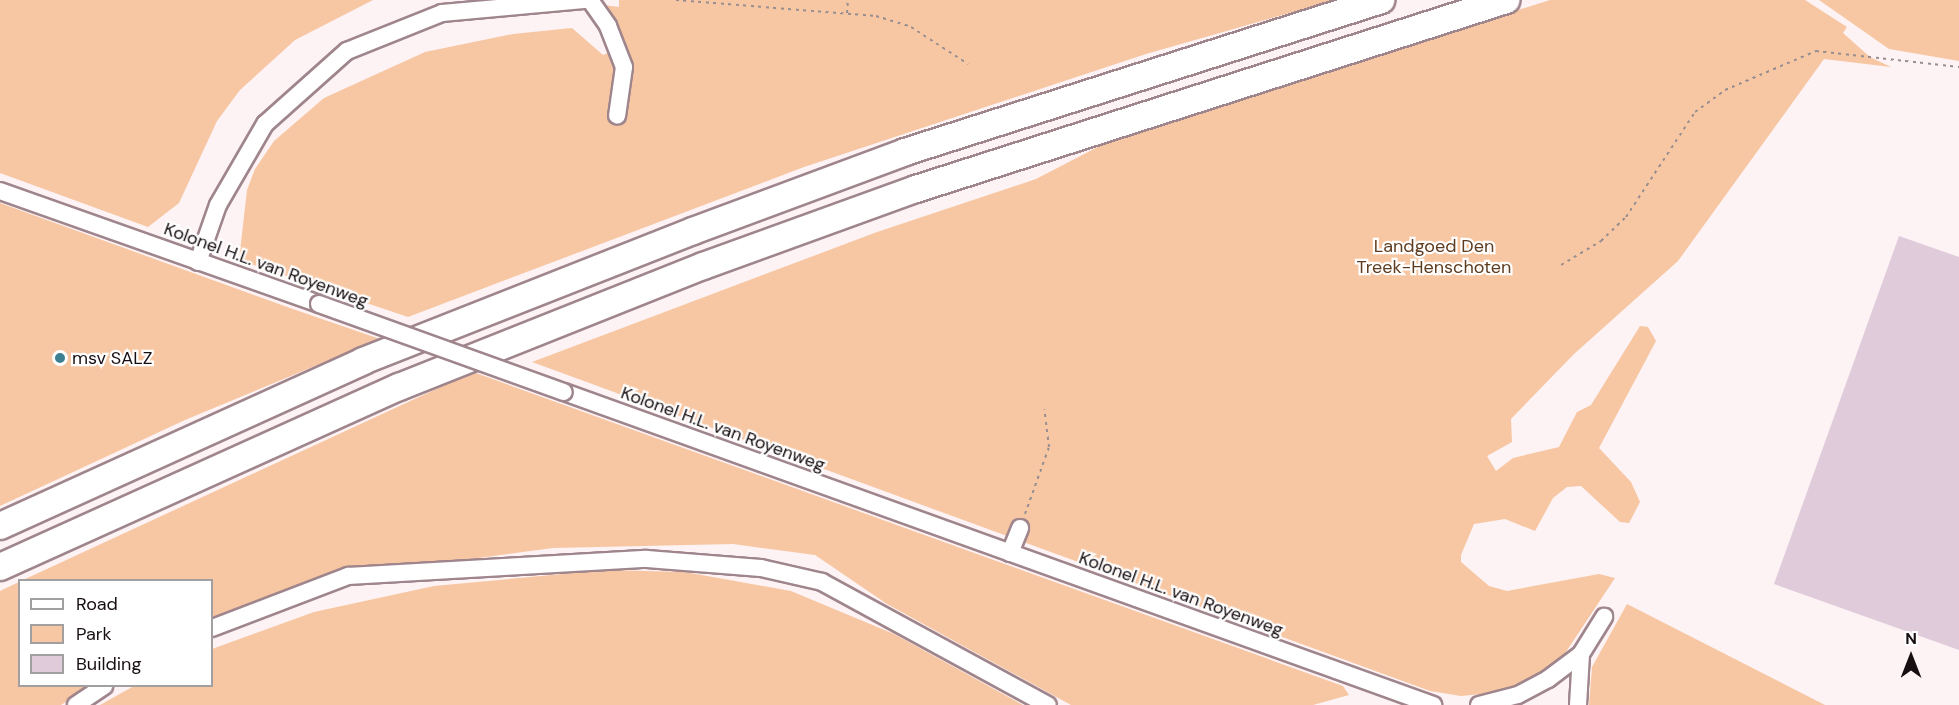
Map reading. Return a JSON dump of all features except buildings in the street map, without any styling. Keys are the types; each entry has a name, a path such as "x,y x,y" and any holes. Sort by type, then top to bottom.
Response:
{"highway":[{"path":"0,526 363,361 693,231 916,149 1381,0"},
{"path":"0,567 399,387 703,266 927,185 1506,0"}],"street":[{"path":"198,262 218,206 266,124 347,51 442,13 588,0 608,26 624,67 617,116"},
{"name":"Kolonel H.L. van Royenweg","path":"0,190 1422,703"},
{"path":"1010,553 1020,528"},
{"path":"213,628 348,576 647,559 761,568 822,582 1048,705"},
{"path":"1479,705 1533,688 1581,654 1604,618"},
{"path":"1578,705 1581,654"},
{"path":"76,705 103,687"}],"path":[{"path":"676,0 847,13 911,27 968,64"},
{"path":"847,13 848,0"},
{"path":"1561,266 1601,241 1626,217 1695,112 1725,90 1816,51 1959,67"},
{"path":"1020,528 1049,447 1044,409"}],"green space":[{"path":"0,0 373,0 295,40 240,90 217,121 179,203 148,227 0,173"},
{"path":"619,0 1335,0 1146,54 804,167 408,317 239,260 247,190 255,169 274,141 324,98 425,52 513,34 572,28 603,55 624,46 604,5 619,7"},
{"name":"Landgoed Den Treek-Henschoten","path":"1550,0 1805,0 1847,27 1843,33 1870,57 1891,67 1824,59 1678,261 1574,354 1511,419 1512,442 1487,456 1496,471 1513,458 1559,447 1577,412 1591,405 1640,326 1648,327 1656,341 1599,448 1631,482 1640,502 1629,523 1620,522 1581,486 1567,487 1553,498 1535,531 1505,519 1474,524 1461,555 1461,562 1489,586 1507,591 1599,574 1615,578 1562,658 1513,691 1461,696 1430,691 532,362 877,232 1036,179 1117,137"},
{"path":"1819,0 1959,0 1959,61 1889,49"},
{"path":"0,203 380,339 185,420 0,506"},
{"path":"473,372 1343,686 1349,695 1313,705 1071,705 887,604 815,555 733,544 553,548 433,564 373,574 213,623 213,579 25,579"},
{"path":"606,570 685,572 791,591 894,634 1023,705 100,705 132,687 213,687 213,649 314,612 434,586"},
{"path":"18,582 18,687 89,687 61,705 0,705 0,591"},
{"path":"1627,604 1825,705 1589,705 1592,667"}],"place":[{"name":"msv SALZ","path":"60,358"}]}
